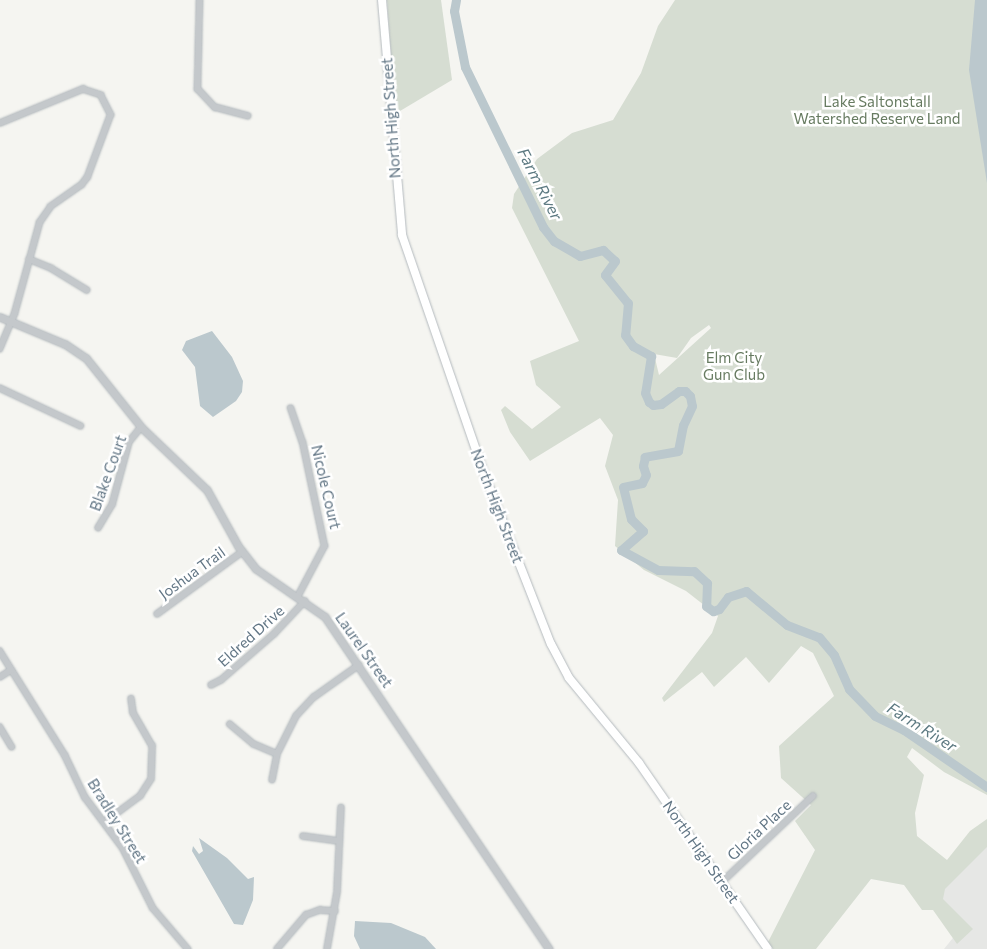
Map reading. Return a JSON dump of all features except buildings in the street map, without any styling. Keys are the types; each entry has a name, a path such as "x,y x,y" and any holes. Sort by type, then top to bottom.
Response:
{"main road":[{"name":"North High Street","path":"382,0 402,235 485,476 564,670 639,763 768,949"}],"street":[{"path":"200,0 198,90 215,108 248,116"},
{"path":"0,122 83,89 101,95 111,111 109,128 88,177 45,214 29,259 11,322 0,349"},
{"path":"29,259 51,268 87,290"},
{"name":"Laurel Street","path":"0,317 65,344 82,355 96,368 142,427 207,490 242,552 262,575 301,598 332,625 549,949"},
{"path":"0,388 81,426"},
{"name":"Nicole Court","path":"291,408 307,460 325,546 301,598"},
{"name":"Blake Court","path":"98,528 112,505 129,442 142,427"},
{"name":"Joshua Trail","path":"157,614 242,552"},
{"name":"Eldred Drive","path":"211,685 226,676 274,634 301,598"},
{"name":"Bradley Street","path":"0,651 65,755 85,797 123,848 156,914 188,949"},
{"path":"272,780 277,754 285,734 306,704 359,665"},
{"path":"0,677 11,670"},
{"path":"105,822 140,796 151,779 152,746 133,713 131,699"},
{"path":"230,724 254,744 277,754"},
{"path":"0,727 12,747"},
{"name":"Gloria Place","path":"722,882 813,796"},
{"path":"327,949 335,911 341,808"},
{"path":"303,836 339,841"},
{"path":"277,949 303,917 320,910 335,911"}],"shaded area":[{"path":"975,0 987,0 987,183 969,70"},
{"path":"212,331 232,357 243,381 242,392 236,401 213,417 200,406 195,367 182,350 186,341"},
{"path":"987,834 987,949 944,949 965,923 933,894"},
{"path":"199,838 227,858 248,879 254,877 253,900 243,925 234,924 192,851 193,846 199,854 203,851"},
{"path":"355,921 391,923 425,937 436,949 360,949 354,936"}],"green space":[{"path":"387,0 441,0 452,80 400,111 395,110"},
{"path":"675,0 987,0 987,795 944,772 912,748 907,757 924,775 915,813 917,836 947,860 970,831 987,819 987,847 945,889 943,899 973,929 957,944 933,910 922,910 904,885 871,879 816,949 773,949 768,942 815,850 795,821 811,805 781,778 779,746 834,696 813,653 801,646 769,683 746,657 714,687 702,672 664,702 662,698 712,633 718,616 686,591 644,570 615,546 618,500 605,466 613,435 600,418 530,461 510,432 501,410 505,406 532,429 561,407 536,385 530,361 579,341 512,208 514,194 537,159 572,133 613,120 641,73 658,26","holes":["709,325 711,328 659,375 654,354 677,358 691,338"]}],"waterway":[{"name":"Farm River","path":"456,0 454,11 465,67 543,227 554,241 580,256 603,250 615,261 605,275 628,303 625,335 633,346 651,356 645,393 649,402 653,405 661,404 679,391 685,391 690,396 692,406 683,425 678,451 645,457 643,466 646,475 642,483 623,487 631,519 643,531 621,550 658,570 694,571 707,583 706,606 713,611 719,609 728,597 746,591 787,625 819,637 834,655 849,689 875,716 904,730 987,787"}],"park label":[{"name":"Lake Saltonstall Watershed Reserve Land","path":"877,110"},
{"name":"Elm City Gun Club","path":"734,366"}]}
